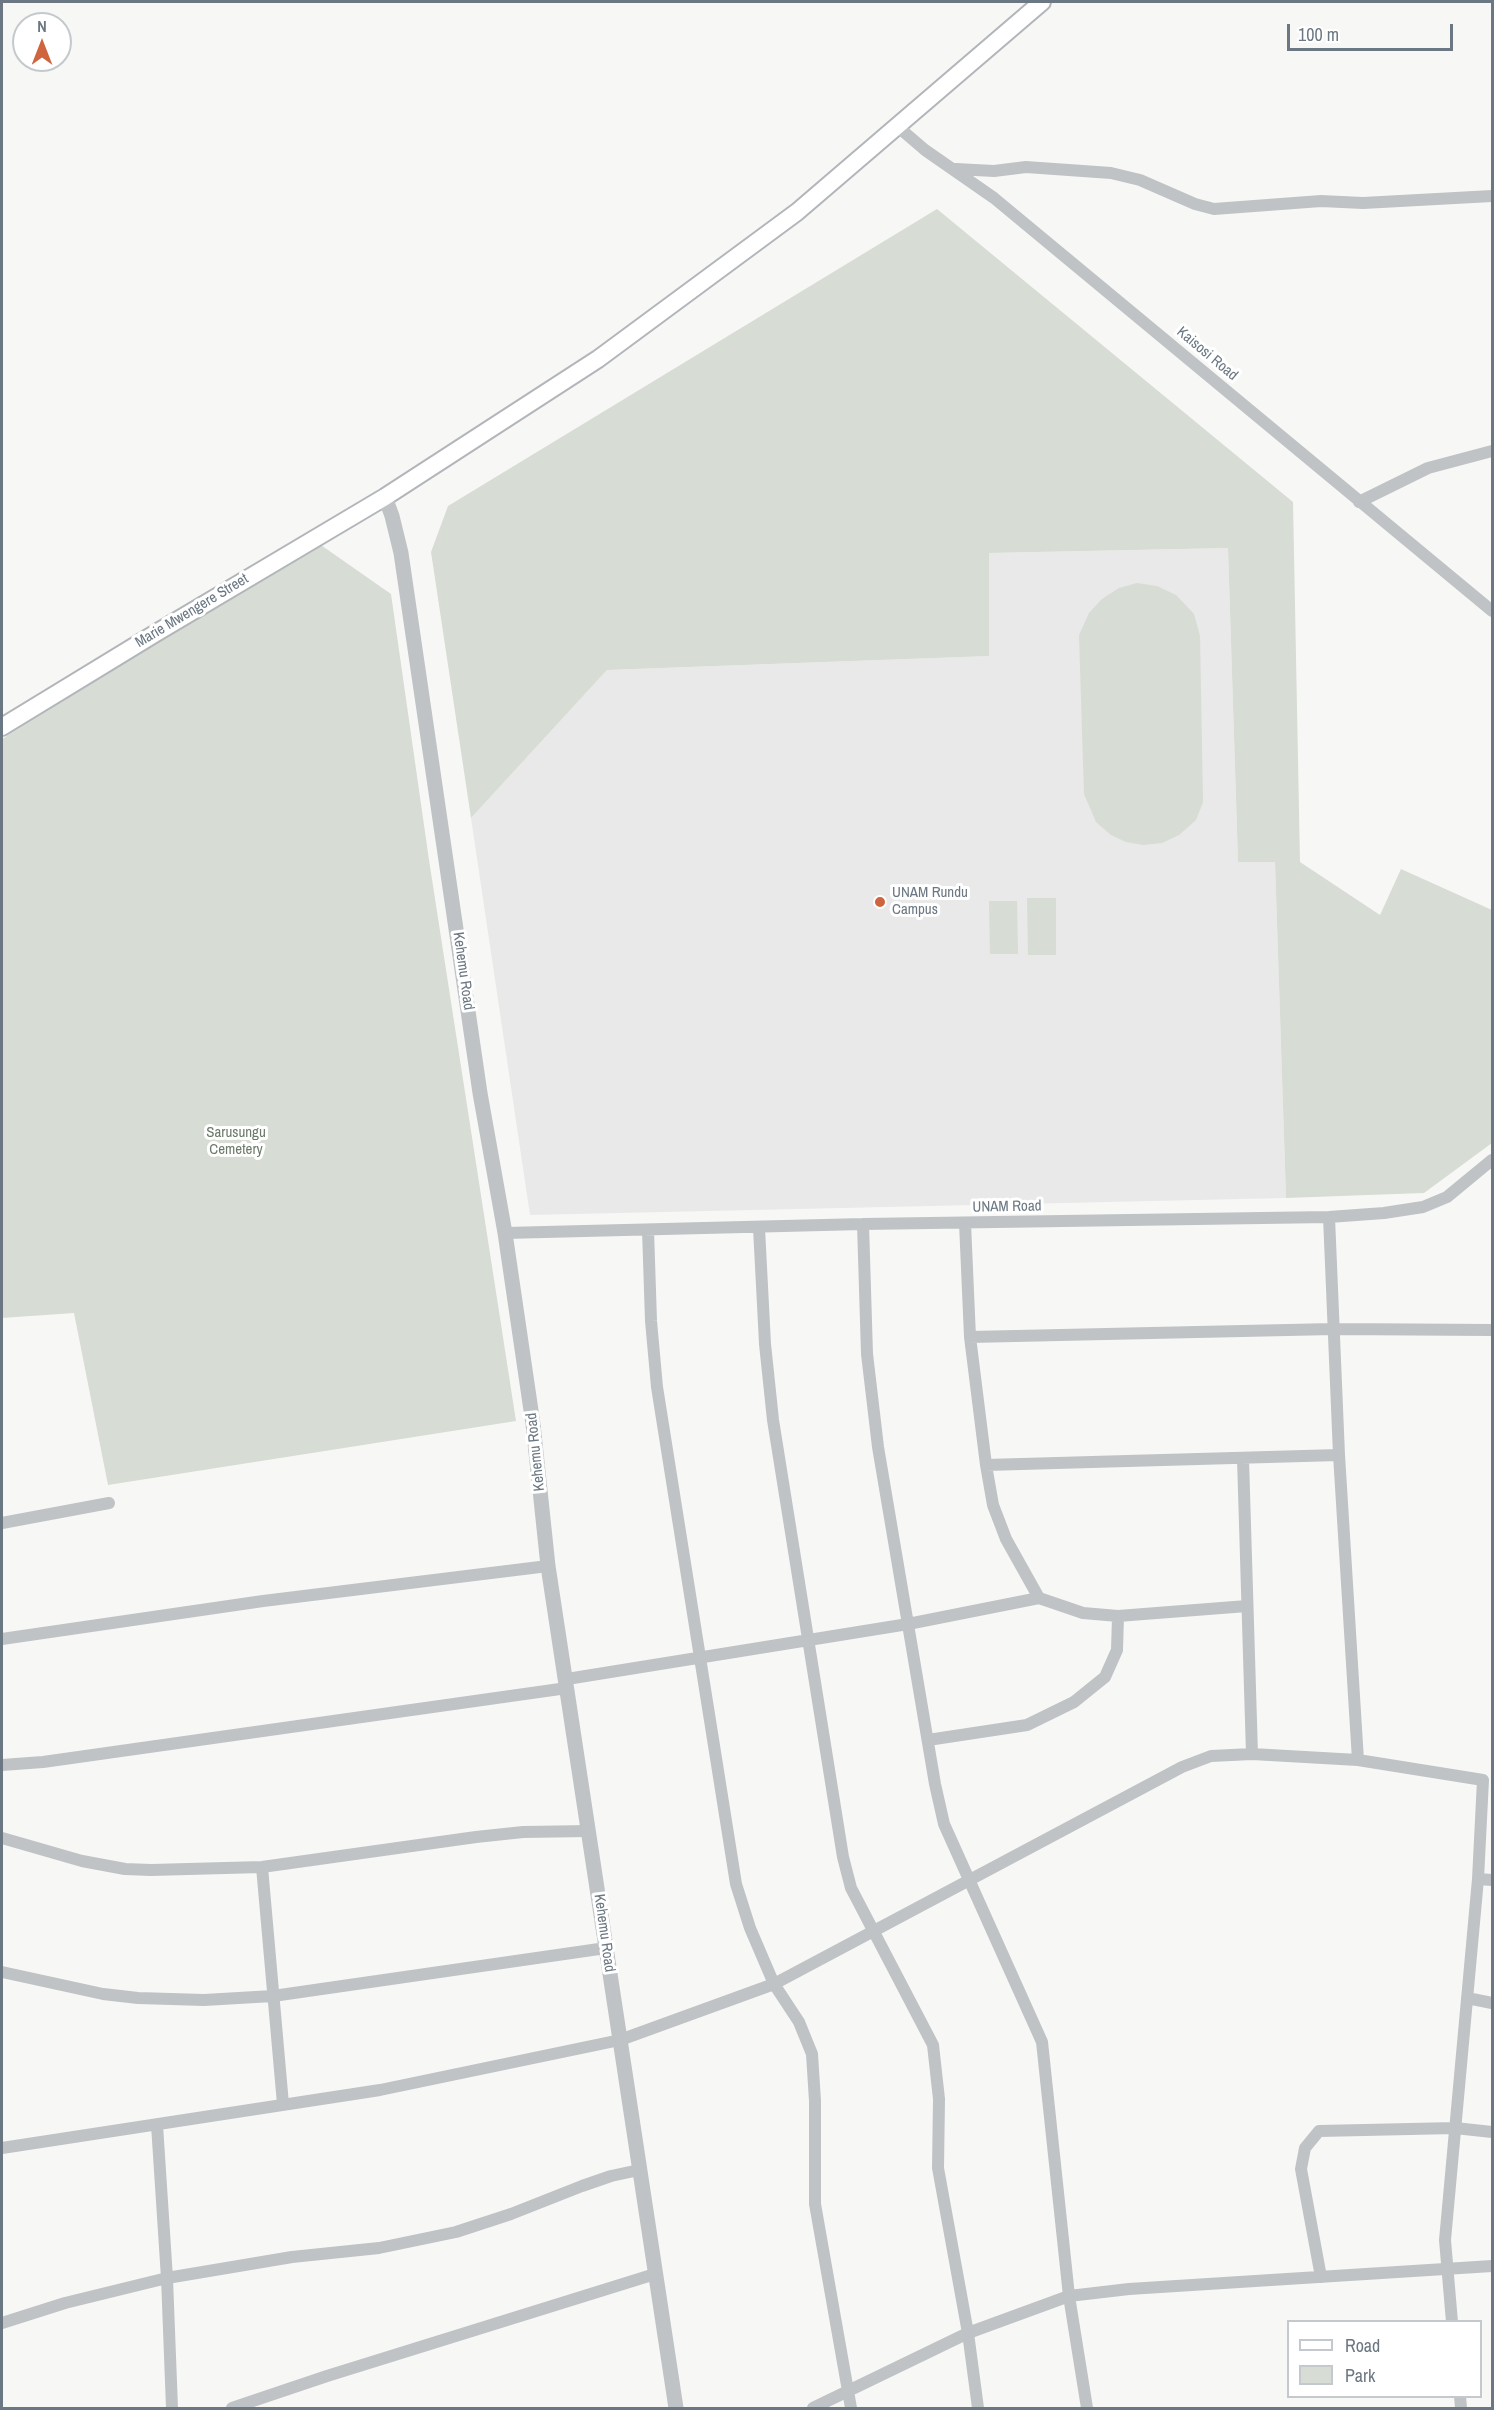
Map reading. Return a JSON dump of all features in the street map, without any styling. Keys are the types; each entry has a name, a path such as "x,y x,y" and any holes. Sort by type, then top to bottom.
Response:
{"main road":[{"name":"Marie Mwengere Street","path":"2,727 385,497 598,359 797,212 1042,2"}],"street":[{"name":"Kaisosi Road","path":"897,126 926,150 994,198 1492,611"},
{"path":"956,170 994,171 1026,167 1110,173 1140,180 1195,204 1214,209 1321,201 1363,203 1492,196"},
{"path":"1359,502 1428,468 1492,451"},
{"name":"Kehemu Road","path":"385,497 392,516 400,553 480,1093 506,1233 534,1424 548,1566 676,2409"},
{"name":"UNAM Road","path":"506,1233 863,1224 1329,1217 1384,1213 1423,1207 1446,1197 1491,1165"},
{"path":"1329,1217 1339,1455 1358,1760"},
{"path":"965,1223 970,1336 993,1505 1006,1539 1039,1598"},
{"path":"863,1224 867,1354 878,1447 928,1740 944,1824 1042,2042 1069,2296 1087,2409"},
{"path":"759,1228 765,1344 773,1420 843,1857 851,1888 933,2046 939,2099 938,2168 968,2333 978,2409"},
{"path":"648,1230 651,1321 657,1387 736,1884 750,1928 774,1984 799,2022 812,2054 815,2101 815,2204 851,2409"},
{"path":"970,1336 1334,1329 1492,1330"},
{"path":"986,1465 1339,1455"},
{"path":"1243,1458 1252,1754"},
{"path":"2,1523 109,1503"},
{"path":"2,1639 263,1601 548,1566"},
{"path":"2,1766 43,1762 567,1684 700,1657 908,1624 1039,1598 1083,1613 1118,1616 1247,1606"},
{"path":"928,1740 1027,1725 1074,1702 1105,1677 1117,1650 1118,1616"},
{"path":"2,2148 392,2087 620,2040 774,1984 969,1878 1182,1767 1211,1756 1252,1754 1358,1760 1483,1780 1478,1879 1445,2240 1452,2320"},
{"path":"2,1838 82,1861 125,1869 151,1870 262,1867 488,1835 589,1831"},
{"path":"262,1867 283,2104"},
{"path":"1478,1879 1492,1880"},
{"path":"2,1972 103,1994 204,2001 273,1996 606,1948"},
{"path":"1467,1998 1492,2003"},
{"path":"157,2125 167,2278 172,2409"},
{"path":"1320,2277 1301,2169 1305,2148 1319,2131 1455,2128 1492,2132"},
{"path":"2,2323 65,2303 167,2278 280,2259 379,2248 423,2240 511,2214 611,2176 639,2170"},
{"path":"813,2409 968,2333 1069,2296 1130,2289 1492,2266"},
{"path":"232,2409 327,2376 655,2274"}],"shaded area":[{"name":"UNAM Rundu Campus","path":"1228,548 1238,862 1275,861 1286,1198 530,1215 471,818 607,670 988,656 989,553"}],"green space":[{"path":"937,209 1293,502 1300,862 1380,915 1401,869 1492,910 1492,1143 1424,1193 1286,1198 1275,862 1238,862 1228,548 989,553 989,656 607,670 471,818 431,552 448,506"},
{"name":"Sarusungu Cemetery","path":"318,543 391,594 429,860 516,1421 108,1485 74,1313 2,1318 2,739"},
{"path":"1137,583 1157,586 1176,595 1194,614 1200,636 1203,802 1196,820 1179,835 1162,843 1143,845 1126,842 1111,835 1096,822 1084,794 1079,635 1089,613 1102,599 1119,588"},
{"path":"1027,898 1056,898 1056,955 1028,955"},
{"path":"989,901 1017,901 1018,954 990,954"}],"place":[{"name":"UNAM Rundu Campus","path":"880,902"}]}
